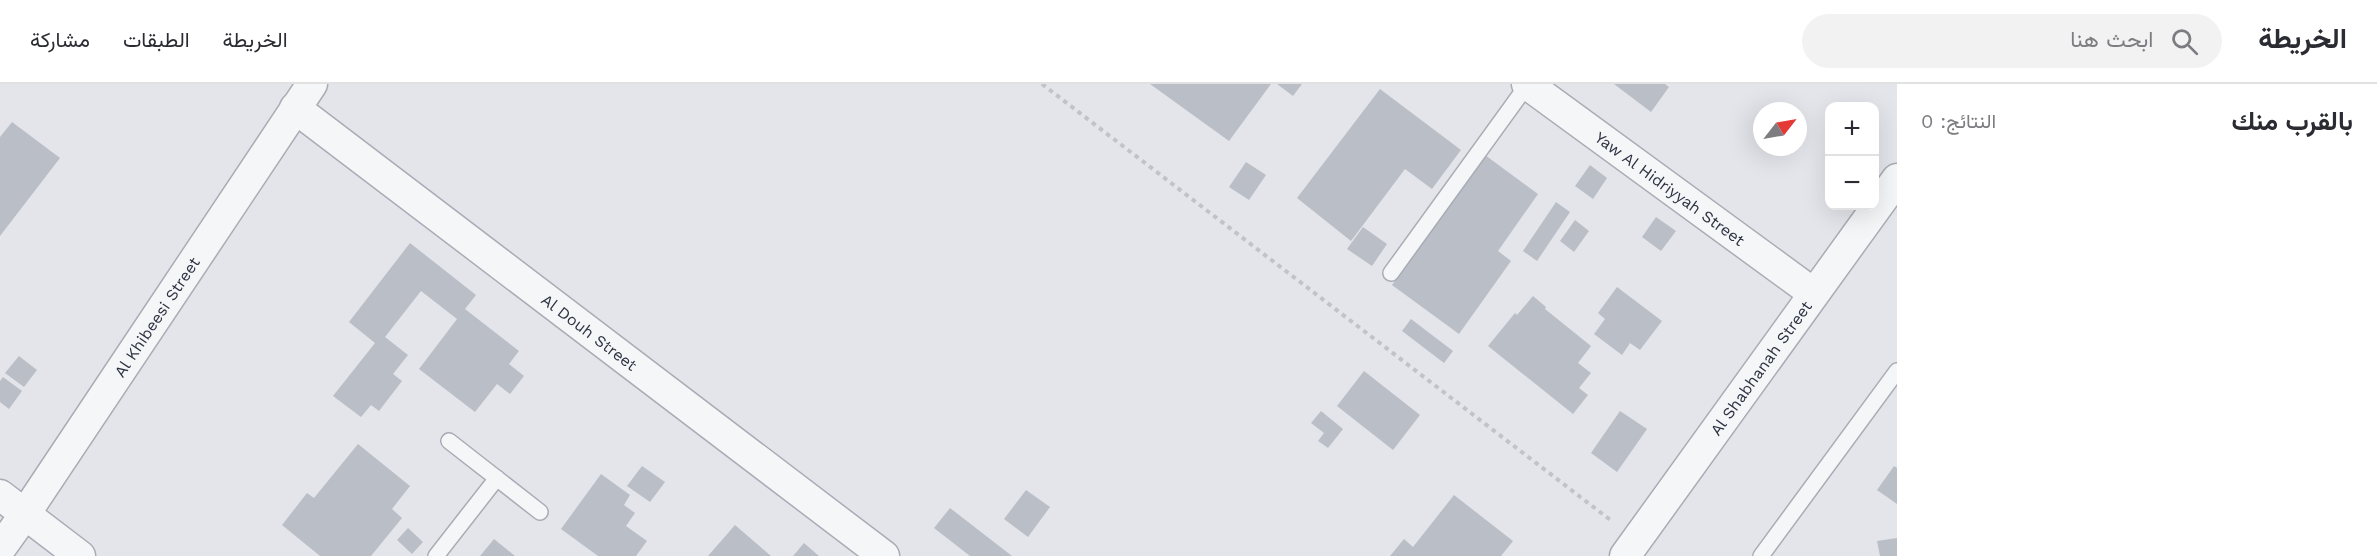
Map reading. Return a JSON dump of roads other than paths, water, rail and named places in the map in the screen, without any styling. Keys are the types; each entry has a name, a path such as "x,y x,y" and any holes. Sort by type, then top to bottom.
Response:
{"street":[{"name":"Yaw Al Hidriyyah Street","path":"1528,84 1813,293"},
{"name":"Al Khibeesi Street","path":"0,549 25,514 297,94"},
{"name":"Al Douh Street","path":"297,94 884,556"},
{"name":"Al Shabhanah Street","path":"1631,548 1897,179"},
{"path":"0,495 80,556"}],"lane":[{"path":"1391,273 1528,84"},
{"path":"1761,556 1897,371"},
{"path":"449,441 540,512"},
{"path":"436,556 497,478"}]}
